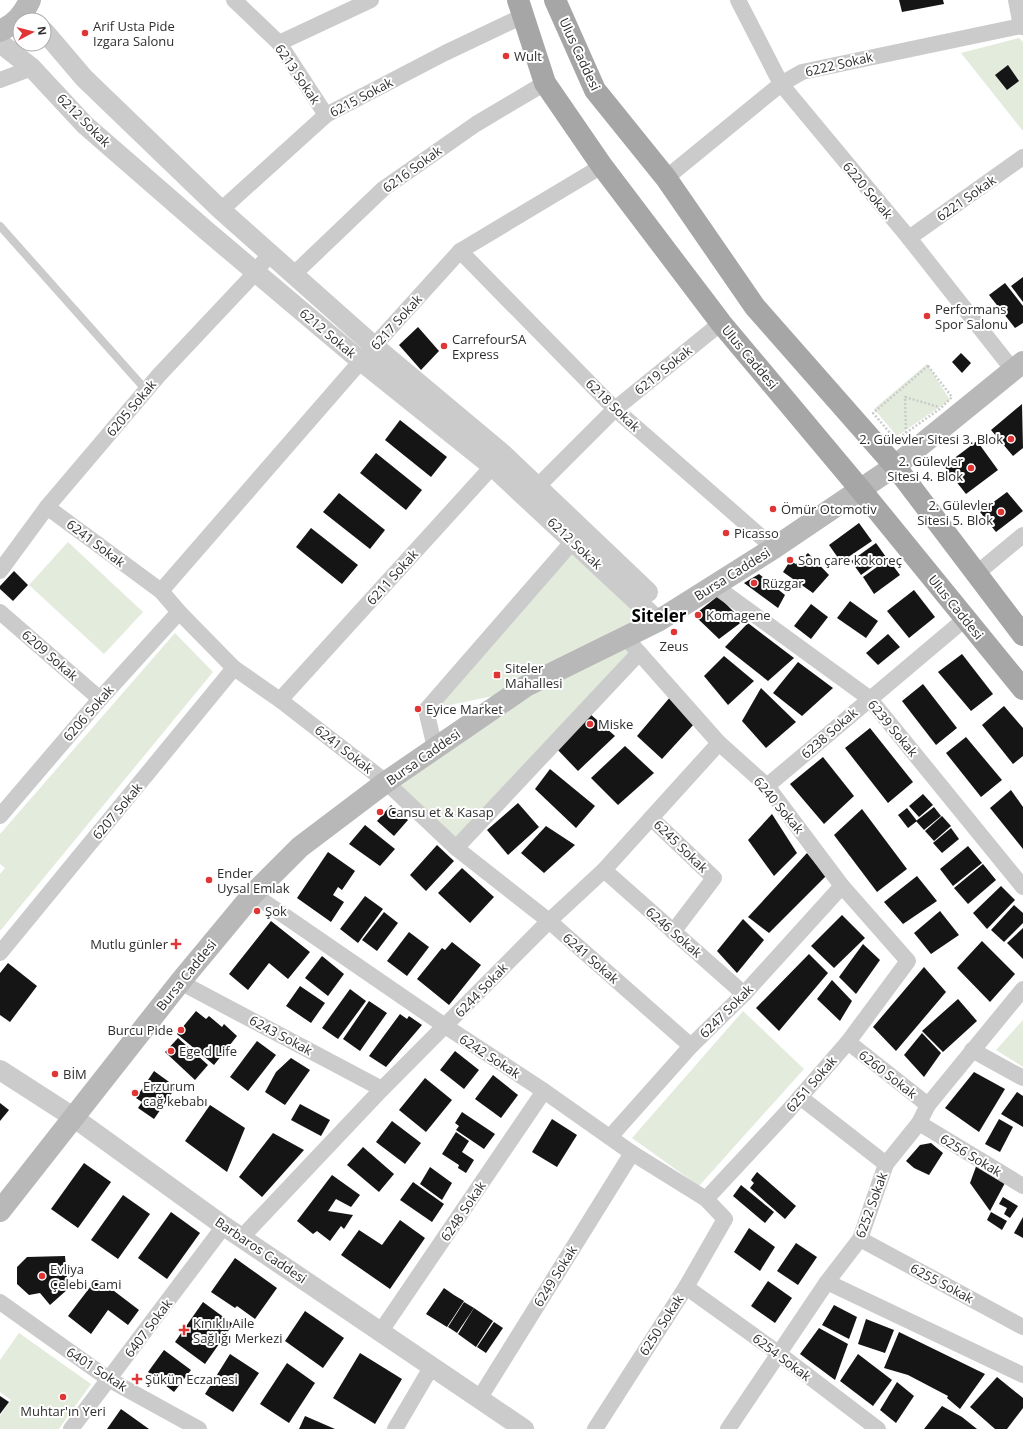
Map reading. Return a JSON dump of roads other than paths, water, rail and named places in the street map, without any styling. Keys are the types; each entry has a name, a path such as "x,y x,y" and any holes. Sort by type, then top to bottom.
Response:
{"main road":[{"name":"Ulus Caddesi","path":"555,0 595,90 666,178 755,307 895,466 1023,635"},
{"path":"0,31 14,24 31,8"},
{"name":"Ulus Caddesi","path":"521,8 545,83 602,166 722,323 1023,689"},
{"name":"Bursa Caddesi","path":"0,1211 180,982 253,894 300,847 386,782 526,686 632,646 664,617 774,548 895,466 1018,366"}],"street":[{"name":"6213 Sokak","path":"234,0 279,43 326,116"},
{"path":"279,43 370,0"},
{"name":"6220 Sokak","path":"738,0 781,84 1018,366"},
{"path":"1016,0 1022,26"},
{"name":"6215 Sokak","path":"221,210 326,116 445,54 521,8"},
{"name":"6222 Sokak","path":"666,178 781,84 802,72 1022,26"},
{"name":"6212 Sokak","path":"52,40 84,78 221,210 374,346 664,617"},
{"name":"6212 Sokak","path":"0,43 32,68 85,125 362,362 498,461 538,486 578,536"},
{"path":"0,80 32,68"},
{"name":"6216 Sokak","path":"294,274 383,189 476,124 545,83"},
{"name":"6221 Sokak","path":"909,238 1023,157"},
{"name":"6217 Sokak","path":"161,591 362,362 374,346 460,251 602,166"},
{"name":"6218 Sokak","path":"460,251 615,409 774,548"},
{"name":"6205 Sokak","path":"3,561 47,506 146,390 256,272 270,253"},
{"name":"6219 Sokak","path":"538,486 615,409 722,323"},
{"name":"6211 Sokak","path":"280,700 498,461"},
{"name":"6241 Sokak","path":"47,506 161,591 179,612 234,668 280,700 386,782 456,848 549,921 691,1046"},
{"path":"976,574 1023,535"},
{"path":"435,748 426,710 578,536"},
{"name":"6239 Sokak","path":"715,586 869,698 1023,887"},
{"name":"6209 Sokak","path":"0,612 100,699"},
{"name":"6206 Sokak","path":"0,816 100,699 179,612"},
{"name":"6238 Sokak","path":"767,786 869,698 965,619"},
{"path":"456,848 632,646"},
{"name":"6240 Sokak","path":"632,646 719,743 767,786 842,886 908,962"},
{"name":"6207 Sokak","path":"0,953 234,668"},
{"name":"6244 Sokak","path":"242,1237 382,1089 549,921 604,870 719,743"},
{"name":"6245 Sokak","path":"651,818 714,878 673,932"},
{"name":"6246 Sokak","path":"604,870 744,994"},
{"name":"6247 Sokak","path":"610,1137 691,1046 744,994 842,886"},
{"name":"6242 Sokak","path":"253,894 446,1026 544,1090 632,1153 706,1199 725,1219"},
{"name":"6251 Sokak","path":"706,1199 800,1097 848,1042 908,962"},
{"name":"6243 Sokak","path":"180,982 382,1089"},
{"name":"6252 Sokak","path":"728,1429 827,1282 860,1239 886,1164 919,1123 928,1105 1023,988"},
{"name":"6260 Sokak","path":"848,1042 928,1105"},
{"path":"972,1050 1023,1078"},
{"name":"Barbaros Caddesi","path":"0,1070 73,1118 224,1226 524,1429"},
{"name":"6248 Sokak","path":"381,1331 544,1090"},
{"path":"800,1097 886,1164"},
{"name":"6256 Sokak","path":"919,1123 1023,1186"},
{"name":"6249 Sokak","path":"479,1399 632,1153"},
{"name":"6250 Sokak","path":"595,1429 686,1288 725,1219"},
{"name":"6407 Sokak","path":"71,1429 110,1380 224,1226"},
{"name":"6255 Sokak","path":"860,1239 1023,1326"},
{"path":"827,1282 1023,1376"},
{"name":"6254 Sokak","path":"686,1288 778,1354 878,1429"},
{"name":"6401 Sokak","path":"0,1302 110,1380 198,1429"},
{"path":"395,1429 432,1366"}],"lane":[{"path":"0,226 146,390"}],"place":[{"name":"Arif Usta Pide Izgara Salonu","path":"85,33"},
{"name":"Wult","path":"506,56"},
{"name":"Performans Spor Salonu","path":"927,316"},
{"name":"CarrefourSA Express","path":"444,346"},
{"name":"2. Gülevler Sitesi 3. Blok","path":"1011,439"},
{"name":"2. Gülevler Sitesi 4. Blok","path":"971,468"},
{"name":"Ömür Otomotiv","path":"773,509"},
{"name":"2. Gülevler Sitesi 5. Blok","path":"1001,512"},
{"name":"Picasso","path":"726,533"},
{"name":"Son çare kokoreç","path":"790,560"},
{"name":"Rüzgar","path":"754,583"},
{"name":"Komagene","path":"698,615"},
{"name":"Zeus","path":"674,632"},
{"name":"Siteler Mahallesi","path":"497,675"},
{"name":"Eyice Market","path":"418,709"},
{"name":"Miske","path":"590,724"},
{"name":"Cansu et & Kasap","path":"380,812"},
{"name":"Ender Uysal Emlak","path":"209,880"},
{"name":"Şok","path":"257,911"},
{"name":"Mutlu günler","path":"176,944"},
{"name":"Burcu Pide","path":"181,1030"},
{"name":"Ege d Life","path":"171,1051"},
{"name":"BİM","path":"55,1074"},
{"name":"Erzurum cağ kebabı","path":"135,1093"},
{"name":"Evliya Çelebi Cami","path":"42,1276"},
{"name":"Kınıklı Aile Sağlığı Merkezi","path":"184,1330"},
{"name":"Şükün Eczanesi","path":"137,1379"},
{"name":"Muhtar'ın Yeri","path":"63,1397"}],"district":[{"name":"Siteler","path":"659,615"}]}
